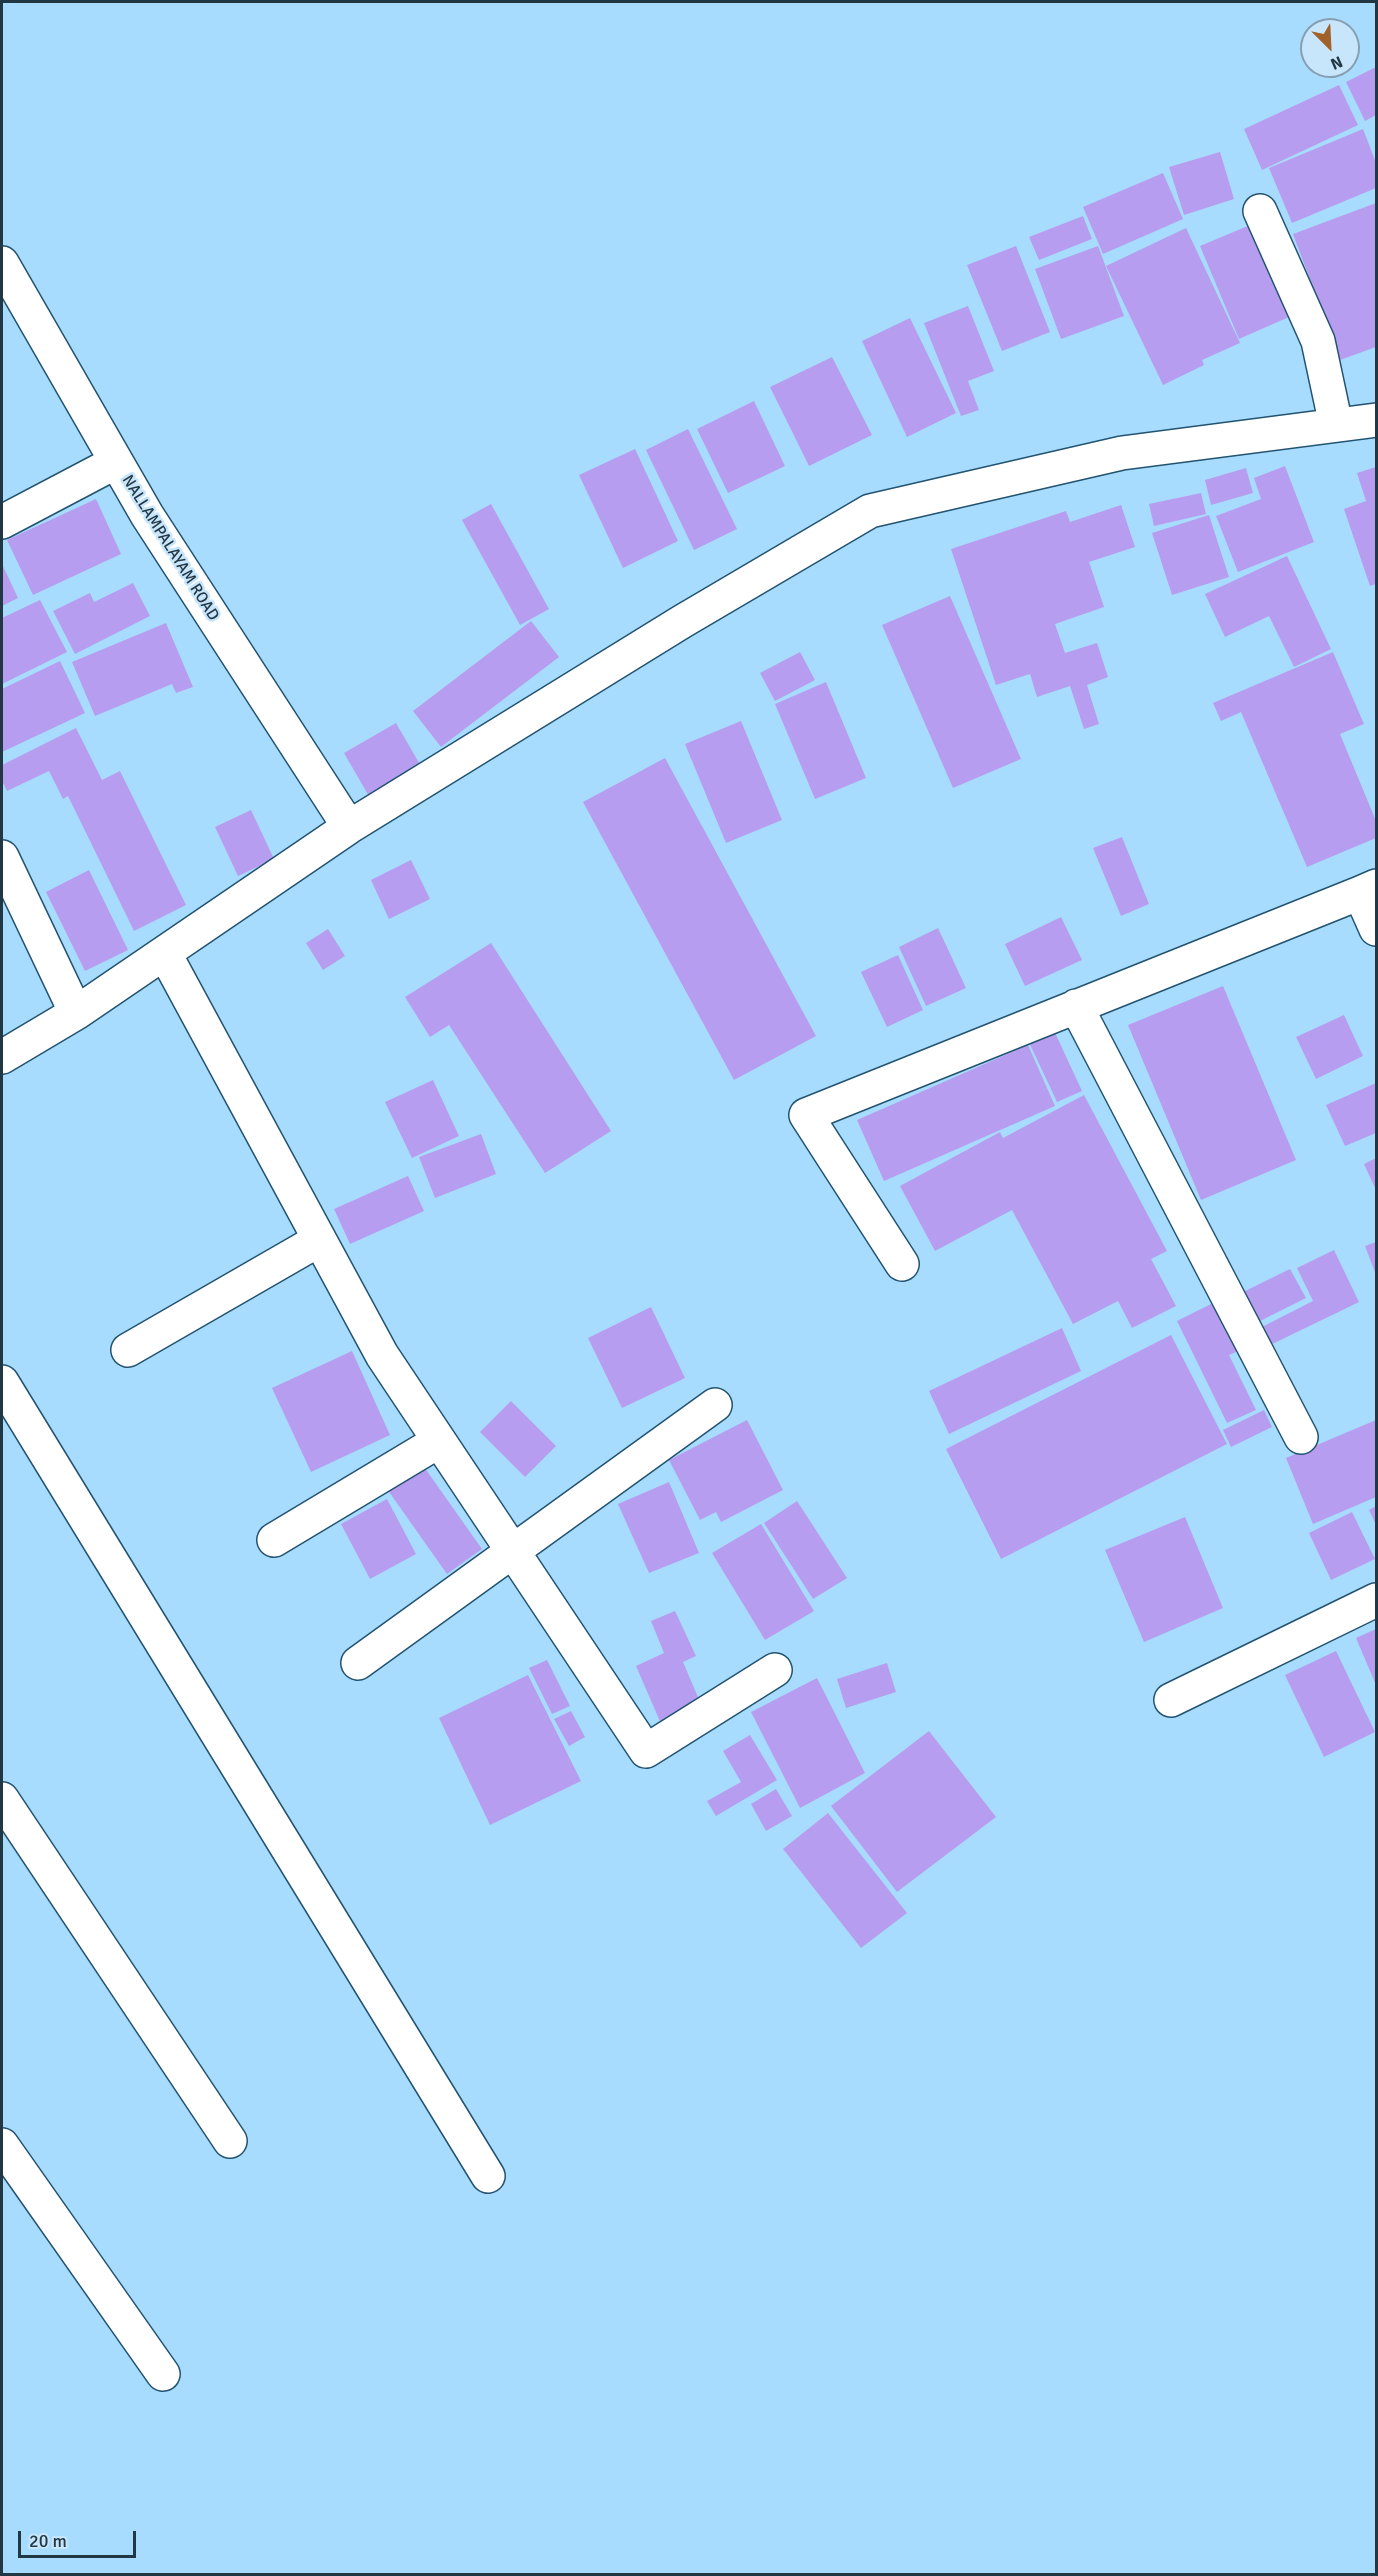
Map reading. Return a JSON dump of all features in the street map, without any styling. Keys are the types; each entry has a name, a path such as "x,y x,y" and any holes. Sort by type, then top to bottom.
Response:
{"street":[{"path":"1260,211 1318,341 1336,425"},
{"name":"NALLAMPALAYAM ROAD","path":"2,263 147,515 349,827"},
{"path":"2,1057 76,1013 349,827 683,621 870,511 1122,453 1377,420"},
{"path":"2,522 116,462"},
{"path":"2,857 76,1013"},
{"path":"902,1264 806,1115 1368,890 1377,929"},
{"path":"165,954 382,1355 646,1751 775,1670"},
{"path":"1076,1006 1301,1437"},
{"path":"128,1350 319,1240"},
{"path":"2,1382 488,2176"},
{"path":"358,1663 715,1405"},
{"path":"274,1540 439,1441"},
{"path":"1171,1700 1377,1600"},
{"path":"2,1799 230,2141"},
{"path":"2,2145 163,2374"}],"building":[{"path":"1376,67 1376,115 1365,121 1346,82 1360,78 1360,75"},
{"path":"1339,85 1358,125 1262,170 1244,129"},
{"path":"1363,129 1376,163 1376,188 1292,223 1269,168"},
{"path":"1220,152 1234,199 1184,215 1169,167"},
{"path":"1163,173 1183,219 1103,254 1083,207"},
{"path":"1376,203 1376,347 1340,360 1293,234"},
{"path":"1083,216 1092,239 1039,260 1029,237"},
{"path":"1250,225 1289,317 1239,339 1200,246"},
{"path":"1186,228 1240,343 1202,360 1204,365 1163,385 1106,266"},
{"path":"1016,246 1050,332 1002,351 967,265"},
{"path":"1098,246 1124,316 1061,339 1035,269"},
{"path":"968,306 994,371 968,381 979,410 961,416 924,323"},
{"path":"910,318 956,413 907,437 862,341"},
{"path":"832,357 872,435 809,466 770,387"},
{"path":"754,401 785,466 728,493 697,429"},
{"path":"688,429 737,529 694,550 646,450"},
{"path":"635,449 678,541 623,568 579,475"},
{"path":"1285,466 1314,542 1238,572 1216,516 1261,499 1254,478"},
{"path":"1376,467 1376,584 1370,586 1344,509 1366,501 1357,473"},
{"path":"1246,468 1253,493 1211,505 1205,480"},
{"path":"1201,493 1206,514 1154,526 1149,504"},
{"path":"96,499 121,554 33,595 7,540"},
{"path":"491,504 549,609 520,625 462,520"},
{"path":"1121,505 1135,547 1089,562 1104,607 1055,624 1065,653 1097,643 1108,677 1087,685 1099,724 1084,729 1070,686 1037,697 1030,674 996,685 951,549 1066,511 1070,522"},
{"path":"1209,515 1229,577 1172,595 1152,533"},
{"path":"1287,556 1331,649 1294,667 1269,616 1225,637 1205,594"},
{"path":"2,564 18,598 2,606"},
{"path":"133,583 150,616 75,654 53,611 90,593 94,602"},
{"path":"950,596 1021,759 953,788 882,625"},
{"path":"40,600 67,652 2,684 2,618"},
{"path":"531,621 559,657 441,747 413,711"},
{"path":"166,623 193,687 176,693 172,684 95,716 72,662"},
{"path":"800,652 815,680 775,701 760,673"},
{"path":"1333,652 1364,724 1340,734 1376,821 1376,838 1307,867 1241,712 1221,721 1213,703"},
{"path":"60,661 85,713 2,752 2,689"},
{"path":"826,682 866,778 815,799 775,704"},
{"path":"741,721 782,820 726,843 685,744"},
{"path":"396,723 422,768 370,798 344,753"},
{"path":"76,728 102,780 120,771 186,905 134,931 68,796 63,799 49,771 7,791 2,781 2,765"},
{"path":"665,758 816,1036 734,1080 583,802"},
{"path":"251,810 274,859 238,876 215,827"},
{"path":"1122,837 1149,904 1121,916 1093,848"},
{"path":"411,860 430,899 389,919 371,880"},
{"path":"89,870 128,950 85,971 46,892"},
{"path":"1061,917 1082,960 1025,986 1005,944"},
{"path":"938,928 966,988 926,1006 899,947"},
{"path":"328,929 345,956 323,970 306,943"},
{"path":"491,943 611,1131 545,1173 449,1025 430,1037 405,997"},
{"path":"898,955 923,1010 887,1027 861,972"},
{"path":"1223,986 1296,1160 1201,1200 1128,1025"},
{"path":"1344,1015 1363,1056 1316,1079 1296,1037"},
{"path":"1051,1024 1082,1091 1057,1102 1026,1036"},
{"path":"1028,1045 1055,1106 884,1181 857,1120"},
{"path":"433,1080 459,1136 412,1158 385,1102"},
{"path":"1376,1083 1376,1133 1345,1146 1326,1105"},
{"path":"1084,1095 1167,1251 1151,1259 1176,1306 1132,1328 1118,1301 1073,1324 1012,1210 935,1251 900,1186 1000,1132 1003,1138"},
{"path":"481,1134 496,1174 435,1198 419,1157"},
{"path":"1376,1158 1376,1190 1364,1164"},
{"path":"408,1176 424,1211 350,1244 334,1209"},
{"path":"1376,1242 1376,1275 1365,1246"},
{"path":"1334,1250 1359,1302 1264,1348 1256,1330 1313,1301 1297,1268"},
{"path":"1290,1269 1306,1298 1248,1327 1233,1297"},
{"path":"1221,1299 1245,1348 1229,1355 1256,1410 1227,1423 1177,1321"},
{"path":"651,1307 685,1378 622,1408 588,1338"},
{"path":"1062,1328 1081,1371 949,1434 929,1391"},
{"path":"1171,1335 1227,1444 1001,1559 946,1449"},
{"path":"352,1351 390,1435 311,1472 272,1388"},
{"path":"511,1401 556,1446 525,1477 480,1432"},
{"path":"1264,1410 1272,1427 1231,1447 1223,1430"},
{"path":"747,1420 783,1490 721,1522 716,1512 700,1520 669,1460"},
{"path":"1376,1420 1376,1497 1313,1524 1286,1458"},
{"path":"422,1464 482,1549 447,1574 387,1489"},
{"path":"669,1482 699,1553 649,1573 618,1504"},
{"path":"387,1499 416,1554 370,1579 341,1524"},
{"path":"797,1501 847,1578 813,1599 764,1523"},
{"path":"1376,1506 1376,1525 1369,1510"},
{"path":"1352,1512 1375,1559 1331,1580 1309,1533"},
{"path":"1185,1517 1223,1608 1144,1642 1105,1550"},
{"path":"761,1524 814,1611 765,1640 712,1553"},
{"path":"675,1611 696,1656 683,1662 703,1709 662,1726 636,1666 664,1653 651,1621"},
{"path":"1376,1629 1376,1685 1356,1638"},
{"path":"1336,1651 1375,1732 1324,1757 1285,1675"},
{"path":"547,1660 570,1706 552,1714 529,1668"},
{"path":"887,1663 896,1692 846,1708 837,1679"},
{"path":"528,1675 581,1781 490,1825 439,1718"},
{"path":"817,1678 865,1773 800,1808 751,1712"},
{"path":"571,1711 585,1737 569,1746 554,1719"},
{"path":"929,1731 996,1817 897,1892 831,1806"},
{"path":"750,1735 777,1780 716,1816 707,1801 741,1782 723,1751"},
{"path":"776,1789 792,1816 766,1831 751,1804"},
{"path":"828,1813 907,1913 861,1948 783,1849"}]}
